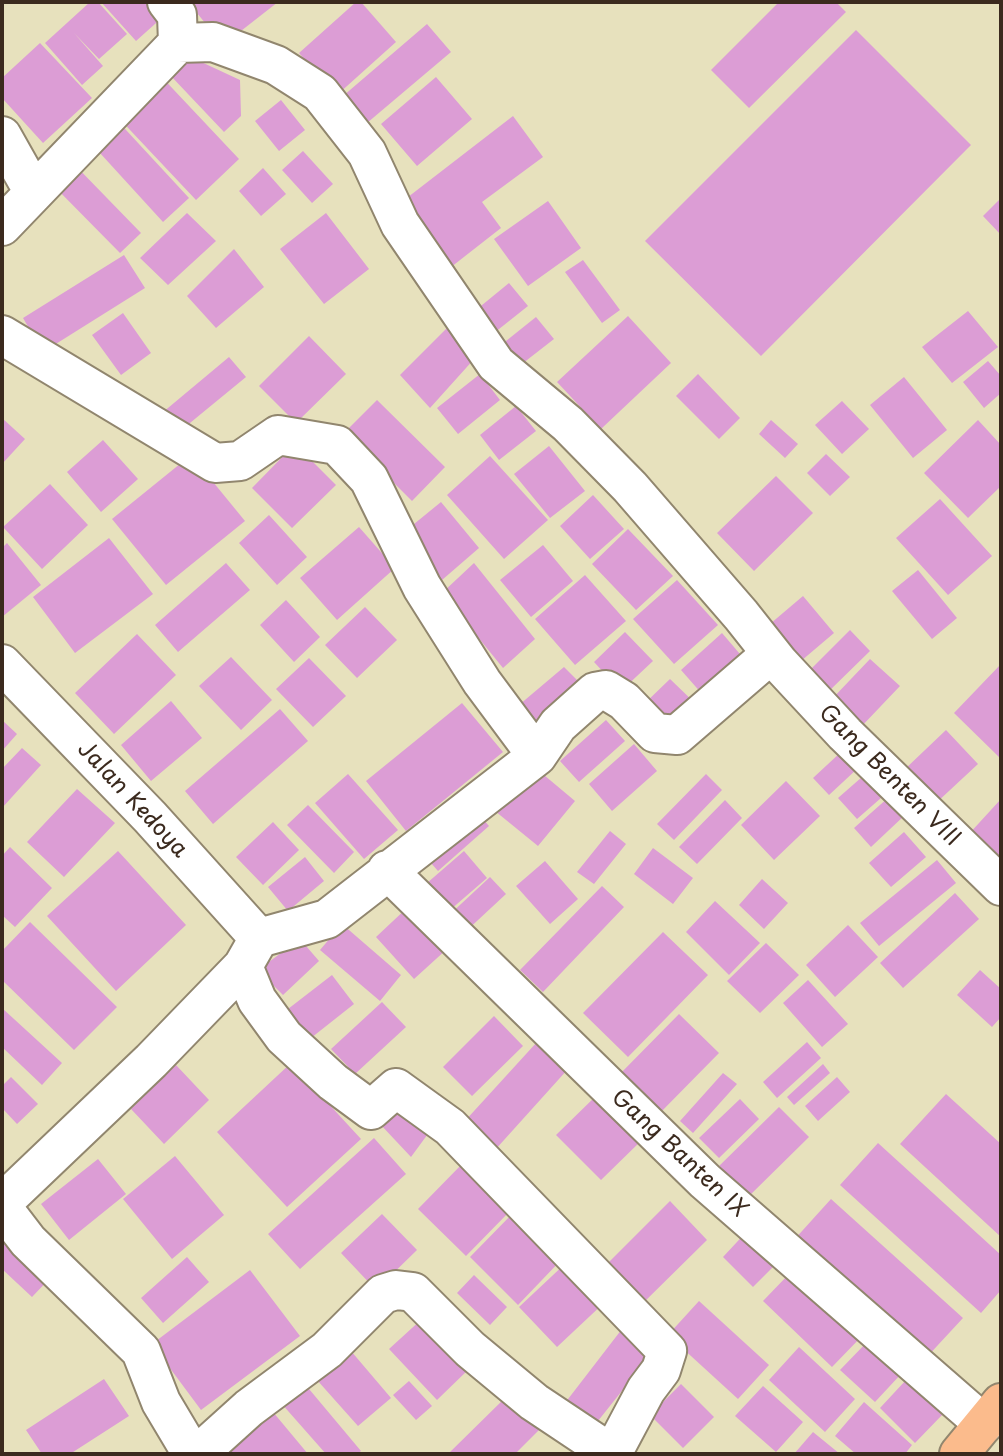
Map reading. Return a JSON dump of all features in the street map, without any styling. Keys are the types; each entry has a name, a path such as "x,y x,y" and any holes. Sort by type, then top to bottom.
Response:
{"main road":[{"path":"959,1454 993,1414"}],"street":[{"path":"2,226 178,43 177,15 167,2"},
{"name":"Gang Benten VIII","path":"178,43 213,42 276,65 320,93 367,153 400,224 496,364 568,425 630,487 741,615 775,659 911,801 1001,886"},
{"path":"2,136 33,191"},
{"path":"2,335 215,463 240,461 278,435 337,445 369,479 422,587 482,682 537,756"},
{"path":"192,1454 161,1402 141,1351 28,1241 2,1205 151,1061 251,952 327,919 537,756 558,725 595,692 606,690 624,701 655,733 677,735 775,659"},
{"name":"Jalan Kedoya","path":"2,664 150,817 251,952 257,1000 284,1037 333,1082 371,1110 396,1088 450,1127 667,1351 662,1370 646,1390 612,1454"},
{"name":"Gang Banten IX","path":"387,870 705,1181 993,1414"},
{"path":"198,1454 249,1408 327,1350 383,1294 396,1290 413,1292 470,1349 523,1393 612,1454"}],"building":[{"path":"90,2 98,2 127,34 99,59 74,33 103,66 82,85 45,43"},
{"path":"101,2 153,2 165,15 136,41"},
{"path":"188,2 278,2 223,45"},
{"path":"356,2 361,2 396,42 337,95 299,53"},
{"path":"779,2 836,2 846,12 749,108 711,70"},
{"path":"427,24 451,52 367,123 343,96"},
{"path":"856,30 971,145 761,356 645,241"},
{"path":"40,43 92,98 43,143 2,98 2,78"},
{"path":"182,53 240,80 241,116 224,132 170,75"},
{"path":"157,72 239,159 196,200 114,113"},
{"path":"436,77 472,119 417,166 381,124"},
{"path":"281,100 305,130 279,151 255,121"},
{"path":"513,116 543,157 482,202 501,228 446,271 399,204"},
{"path":"114,117 189,198 163,222 89,141"},
{"path":"303,151 333,184 312,203 282,170"},
{"path":"71,161 141,233 120,253 49,181"},
{"path":"263,168 286,194 261,216 239,191"},
{"path":"1001,198 1001,235 983,216"},
{"path":"548,201 581,248 528,286 494,239"},
{"path":"187,213 216,241 168,285 140,258"},
{"path":"326,213 369,269 324,304 280,249"},
{"path":"234,249 264,287 216,328 187,296"},
{"path":"124,255 145,288 43,352 23,318"},
{"path":"583,260 620,310 602,323 565,272"},
{"path":"509,283 528,306 494,333 476,310"},
{"path":"968,311 998,347 952,383 922,347"},
{"path":"123,313 151,353 121,375 92,335"},
{"path":"628,316 671,363 601,429 557,382"},
{"path":"536,317 554,339 518,367 501,345"},
{"path":"449,326 475,358 430,408 400,375"},
{"path":"309,336 346,374 296,423 259,386"},
{"path":"229,357 246,377 179,432 162,413"},
{"path":"988,361 1001,376 1001,393 984,408 963,382"},
{"path":"480,374 500,400 458,434 437,408"},
{"path":"698,374 740,418 719,439 676,396"},
{"path":"904,377 947,430 913,458 870,405"},
{"path":"377,400 445,467 412,501 344,433"},
{"path":"842,401 869,429 842,454 815,425"},
{"path":"516,406 536,431 499,460 480,435"},
{"path":"2,418 25,439 2,464"},
{"path":"771,420 798,444 785,458 759,434"},
{"path":"978,420 1001,445 1001,486 968,518 924,473"},
{"path":"103,440 138,479 101,512 67,472"},
{"path":"295,444 336,485 292,528 252,488"},
{"path":"549,446 585,491 550,518 514,474"},
{"path":"826,454 850,477 830,496 807,473"},
{"path":"191,455 245,521 166,585 112,519"},
{"path":"490,456 548,520 504,559 447,495"},
{"path":"776,476 813,513 754,571 717,533"},
{"path":"50,484 88,525 42,569 3,527"},
{"path":"593,495 624,529 590,559 560,526"},
{"path":"940,499 992,556 948,595 896,538"},
{"path":"441,502 479,548 442,580 403,533"},
{"path":"269,515 307,557 277,585 239,543"},
{"path":"359,527 395,568 337,620 300,578"},
{"path":"628,529 673,576 636,610 592,564"},
{"path":"109,538 153,594 75,653 33,597"},
{"path":"7,543 41,585 2,617 2,548"},
{"path":"543,545 573,581 531,617 500,580"},
{"path":"226,563 250,590 178,652 155,625"},
{"path":"474,563 535,639 503,668 442,593"},
{"path":"918,570 957,618 932,639 892,591"},
{"path":"585,575 626,621 575,665 535,619"},
{"path":"677,580 718,625 674,664 633,619"},
{"path":"803,596 834,633 801,661 770,624"},
{"path":"286,600 320,637 294,662 260,625"},
{"path":"365,607 397,640 357,678 325,645"},
{"path":"850,630 870,651 825,695 805,675"},
{"path":"625,632 653,661 621,691 594,662"},
{"path":"722,633 751,667 710,703 681,670"},
{"path":"137,634 176,675 114,734 75,693"},
{"path":"231,657 272,700 241,730 199,686"},
{"path":"309,658 346,696 313,727 276,689"},
{"path":"870,659 900,686 860,728 831,700"},
{"path":"1001,664 1001,755 999,757 954,713"},
{"path":"564,667 590,693 543,734 519,705"},
{"path":"670,679 698,706 672,733 643,705"},
{"path":"171,701 202,738 151,781 121,745"},
{"path":"462,703 503,752 406,831 366,781"},
{"path":"280,709 308,741 213,824 185,791"},
{"path":"2,720 17,734 2,751"},
{"path":"606,720 625,741 579,782 560,761"},
{"path":"946,730 978,764 935,804 904,770"},
{"path":"634,744 657,771 612,811 589,784"},
{"path":"22,748 41,765 2,808 2,769"},
{"path":"841,752 857,769 829,795 813,778"},
{"path":"532,765 575,801 538,846 495,811"},
{"path":"870,770 889,791 857,819 838,798"},
{"path":"348,774 398,830 364,859 315,803"},
{"path":"706,774 722,790 674,840 657,824"},
{"path":"786,781 820,816 774,860 741,825"},
{"path":"77,789 115,823 64,877 27,842"},
{"path":"889,797 905,815 871,847 854,828"},
{"path":"1001,799 1001,865 968,835"},
{"path":"725,800 742,818 697,864 679,847"},
{"path":"308,805 354,852 334,873 287,825"},
{"path":"475,810 489,826 438,871 423,854"},
{"path":"273,822 299,850 263,885 236,857"},
{"path":"610,831 626,844 594,884 577,872"},
{"path":"904,832 926,857 891,887 869,863"},
{"path":"10,847 52,888 15,927 2,915 2,856"},
{"path":"653,848 693,878 673,904 634,874"},
{"path":"118,851 186,925 116,991 47,916"},
{"path":"464,851 487,878 442,917 419,890"},
{"path":"305,857 324,881 288,911 268,887"},
{"path":"937,860 956,883 879,946 860,923"},
{"path":"545,861 578,899 550,924 516,886"},
{"path":"490,877 506,894 463,934 447,917"},
{"path":"762,879 788,903 764,929 739,905"},
{"path":"602,886 624,907 543,992 520,970"},
{"path":"955,893 979,919 903,988 880,963"},
{"path":"715,901 760,943 729,975 686,932"},
{"path":"409,906 447,949 414,979 376,937"},
{"path":"30,922 117,1007 74,1050 2,980 2,951"},
{"path":"342,924 401,975 380,1001 320,950"},
{"path":"848,925 878,957 835,997 806,965"},
{"path":"663,932 708,975 628,1057 583,1013"},
{"path":"300,939 319,961 283,995 258,970"},
{"path":"766,943 799,975 760,1013 727,981"},
{"path":"980,970 1001,989 1001,1017 992,1027 957,995"},
{"path":"332,975 354,1004 311,1038 288,1009"},
{"path":"808,980 848,1024 822,1047 783,1003"},
{"path":"382,1002 406,1027 355,1074 331,1049"},
{"path":"2,1008 62,1063 42,1085 2,1047"},
{"path":"679,1014 719,1053 657,1116 617,1077"},
{"path":"494,1016 523,1046 472,1096 443,1067"},
{"path":"537,1042 568,1069 495,1150 464,1122"},
{"path":"807,1042 821,1058 777,1098 763,1082"},
{"path":"291,1063 361,1139 287,1207 217,1132"},
{"path":"823,1064 830,1073 794,1105 787,1097"},
{"path":"176,1065 209,1100 164,1144 131,1109"},
{"path":"723,1073 737,1084 693,1133 680,1121"},
{"path":"11,1077 38,1104 17,1124 2,1108 2,1086"},
{"path":"837,1077 850,1092 818,1121 805,1106"},
{"path":"600,1092 644,1138 601,1180 556,1135"},
{"path":"946,1094 1001,1144 1001,1237 900,1144"},
{"path":"740,1099 759,1119 719,1158 699,1138"},
{"path":"400,1107 433,1127 411,1157 380,1124"},
{"path":"779,1107 809,1137 744,1201 714,1171"},
{"path":"374,1138 406,1174 300,1269 268,1234"},
{"path":"878,1143 1001,1255 1001,1290 981,1313 840,1185"},
{"path":"175,1156 224,1215 172,1259 123,1199"},
{"path":"98,1159 126,1194 69,1240 41,1204"},
{"path":"464,1162 512,1209 466,1256 418,1209"},
{"path":"831,1199 963,1318 925,1359 793,1241"},
{"path":"670,1201 707,1240 637,1309 600,1271"},
{"path":"516,1210 564,1257 518,1305 470,1257"},
{"path":"382,1214 417,1250 376,1290 341,1253"},
{"path":"750,1228 781,1259 753,1287 723,1257"},
{"path":"2,1230 53,1275 32,1297 2,1269"},
{"path":"187,1257 209,1282 163,1323 141,1298"},
{"path":"568,1261 606,1301 557,1347 519,1307"},
{"path":"250,1270 300,1336 201,1410 152,1344"},
{"path":"789,1274 864,1334 832,1367 763,1301"},
{"path":"474,1275 507,1307 490,1325 457,1293"},
{"path":"699,1301 769,1365 738,1399 668,1335"},
{"path":"423,1318 470,1368 437,1400 389,1349"},
{"path":"622,1329 652,1353 594,1426 565,1403"},
{"path":"868,1341 902,1373 875,1402 840,1370"},
{"path":"799,1347 855,1399 825,1432 769,1380"},
{"path":"351,1351 391,1398 358,1426 317,1380"},
{"path":"104,1379 129,1416 70,1454 42,1454 26,1430"},
{"path":"906,1380 943,1414 915,1443 880,1408"},
{"path":"409,1381 432,1406 416,1420 393,1395"},
{"path":"304,1383 361,1451 357,1454 326,1454 281,1403"},
{"path":"681,1384 714,1417 683,1448 650,1415"},
{"path":"763,1386 803,1422 776,1452 735,1416"},
{"path":"508,1395 541,1428 515,1454 448,1454"},
{"path":"864,1402 912,1445 905,1454 856,1454 835,1436"},
{"path":"273,1412 308,1454 226,1454"},
{"path":"813,1432 840,1454 794,1454"}]}
